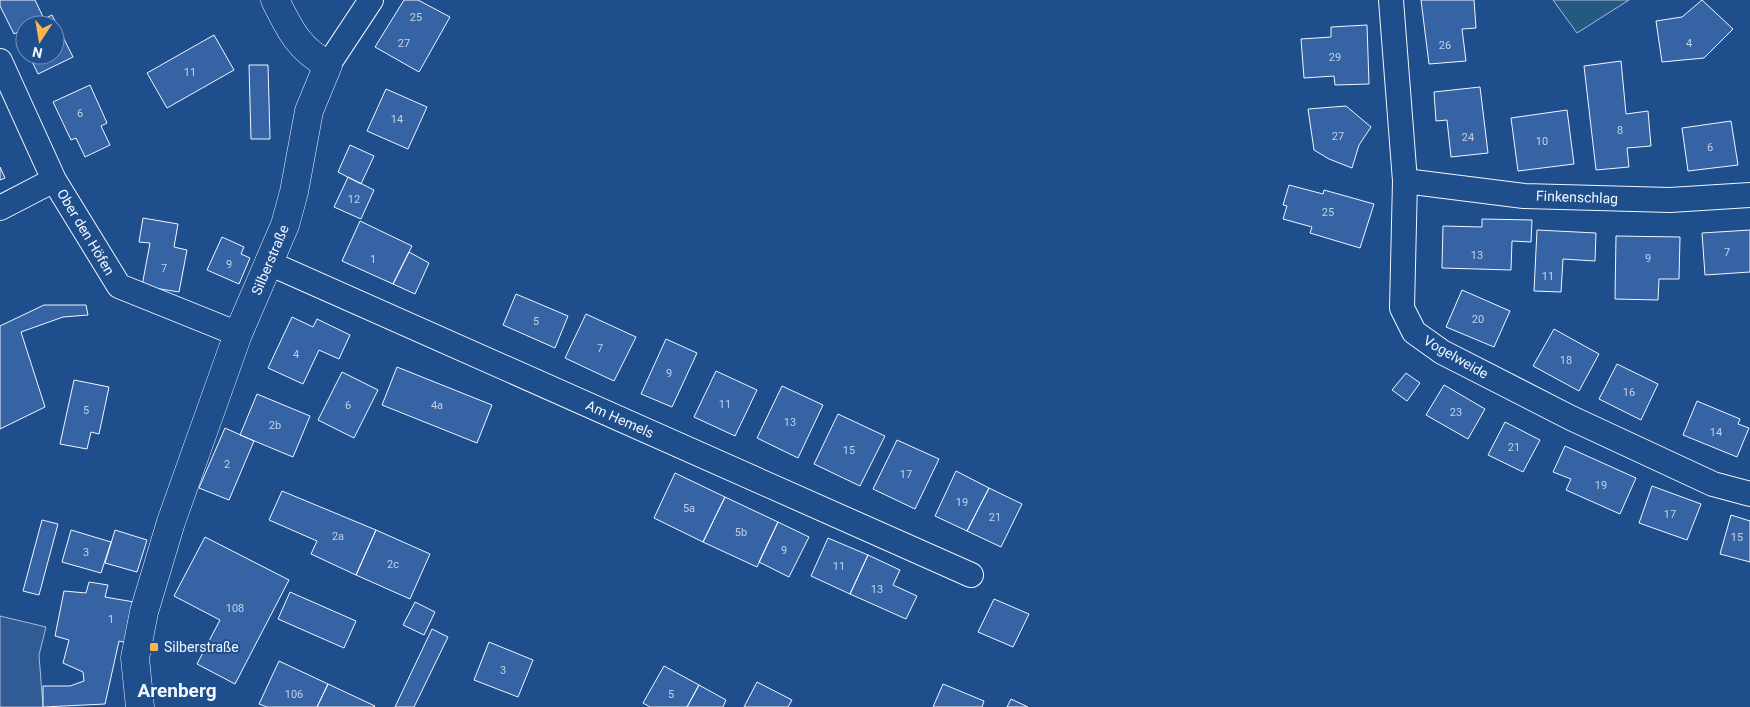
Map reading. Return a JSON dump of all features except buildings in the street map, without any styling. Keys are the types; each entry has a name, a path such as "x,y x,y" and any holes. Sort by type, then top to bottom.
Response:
{"street":[{"path":"275,0 295,39 310,55 328,65 371,0"},
{"name":"Vogelweide","path":"1391,0 1405,181 1402,308 1414,332 1442,352 1571,418 1713,484 1750,494"},
{"name":"Ober den Höfen","path":"0,61 54,180 119,286 238,334"},
{"name":"Silberstraße","path":"140,707 135,658 144,612 171,522 238,334 285,225 294,192 310,112 328,65"},
{"path":"0,208 54,180"},
{"name":"Finkenschlag","path":"1405,181 1524,196 1670,200 1750,195"},
{"name":"Am Hemels","path":"269,262 971,575"}],"shaded area":[{"path":"1553,0 1629,0 1577,33"},
{"path":"0,616 46,627 39,655 43,707 0,707"}],"place":[{"name":"Silberstraße","path":"154,647"}],"district":[{"name":"Arenberg","path":"177,690"}]}
